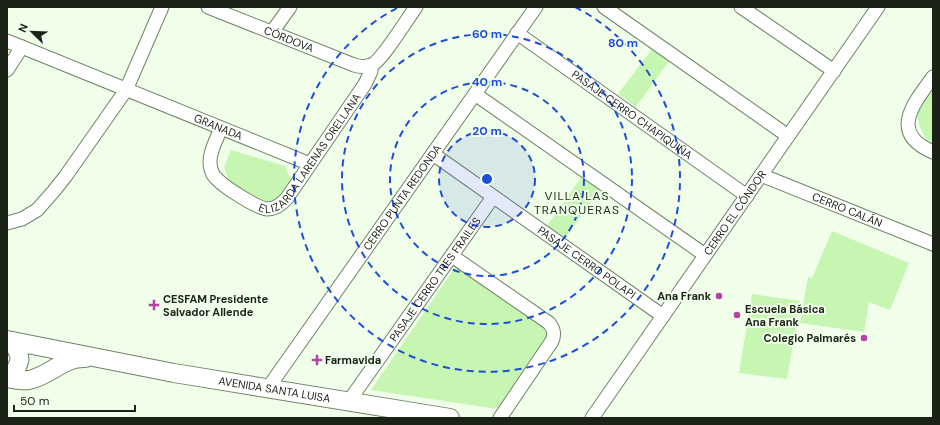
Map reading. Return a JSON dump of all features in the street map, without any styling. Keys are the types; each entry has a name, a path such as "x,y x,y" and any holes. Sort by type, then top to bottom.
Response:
{"main road":[{"name":"AVENIDA SANTA LUISA","path":"9,341 174,372 450,418"},
{"path":"8,378 18,366 21,359 20,354 9,341"},
{"name":"AVENIDA SANTA LUISA","path":"8,378 29,380 73,359 100,358"}],"street":[{"path":"7,223 30,215 43,204 65,177 126,90 162,7"},
{"name":"CÓRDOVA","path":"208,7 354,65 365,67 371,65"},
{"path":"272,32 290,7"},
{"name":"ELIZARDA LARENAS ORELLANA","path":"221,128 210,159 211,170 214,176 223,184 259,207 271,208 283,203 365,84 371,65 380,58 416,7"},
{"name":"CERRO PUNTA REDONDA","path":"268,388 536,7"},
{"path":"604,7 788,136"},
{"path":"741,7 834,71"},
{"name":"CERRO EL CÓNDOR","path":"592,418 878,7"},
{"name":"PASAJE CERRO CHAPIQUIÑA","path":"517,33 746,196"},
{"name":"GRANADA","path":"7,41 310,164"},
{"path":"7,70 22,47"},
{"path":"933,77 911,109 908,124 915,141 933,152"},
{"path":"475,94 705,255"},
{"name":"PASAJE CERRO POLAPI","path":"433,154 663,316"},
{"name":"CERRO CALÁN","path":"761,175 933,244"},
{"name":"PASAJE CERRO TRES FRAILES","path":"349,402 493,197"},
{"path":"452,256 549,323 554,332 552,341 500,418"}],"green space":[{"path":"652,49 669,61 636,107 618,94"},
{"path":"933,91 933,144 927,141 919,125 918,114 922,105"},
{"path":"231,150 285,166 291,181 274,202 263,204 228,179 224,167"},
{"path":"583,175 601,188 564,240 546,227"},
{"path":"832,231 909,263 890,310 869,302 864,332 800,323 808,277 812,278"},
{"path":"456,266 543,325 549,334 543,346 498,409 371,390"},
{"path":"752,294 800,301 787,379 739,373"}],"place":[{"name":"Ana Frank","path":"719,296"},
{"name":"CESFAM Presidente Salvador Allende","path":"154,305"},
{"name":"Escuela Básica Ana Frank","path":"737,315"},
{"name":"Colegio Palmarés","path":"864,338"},
{"name":"Farmavida","path":"317,360"}],"district":[{"name":"VILLA LAS TRANQUERAS","path":"577,203"}]}
